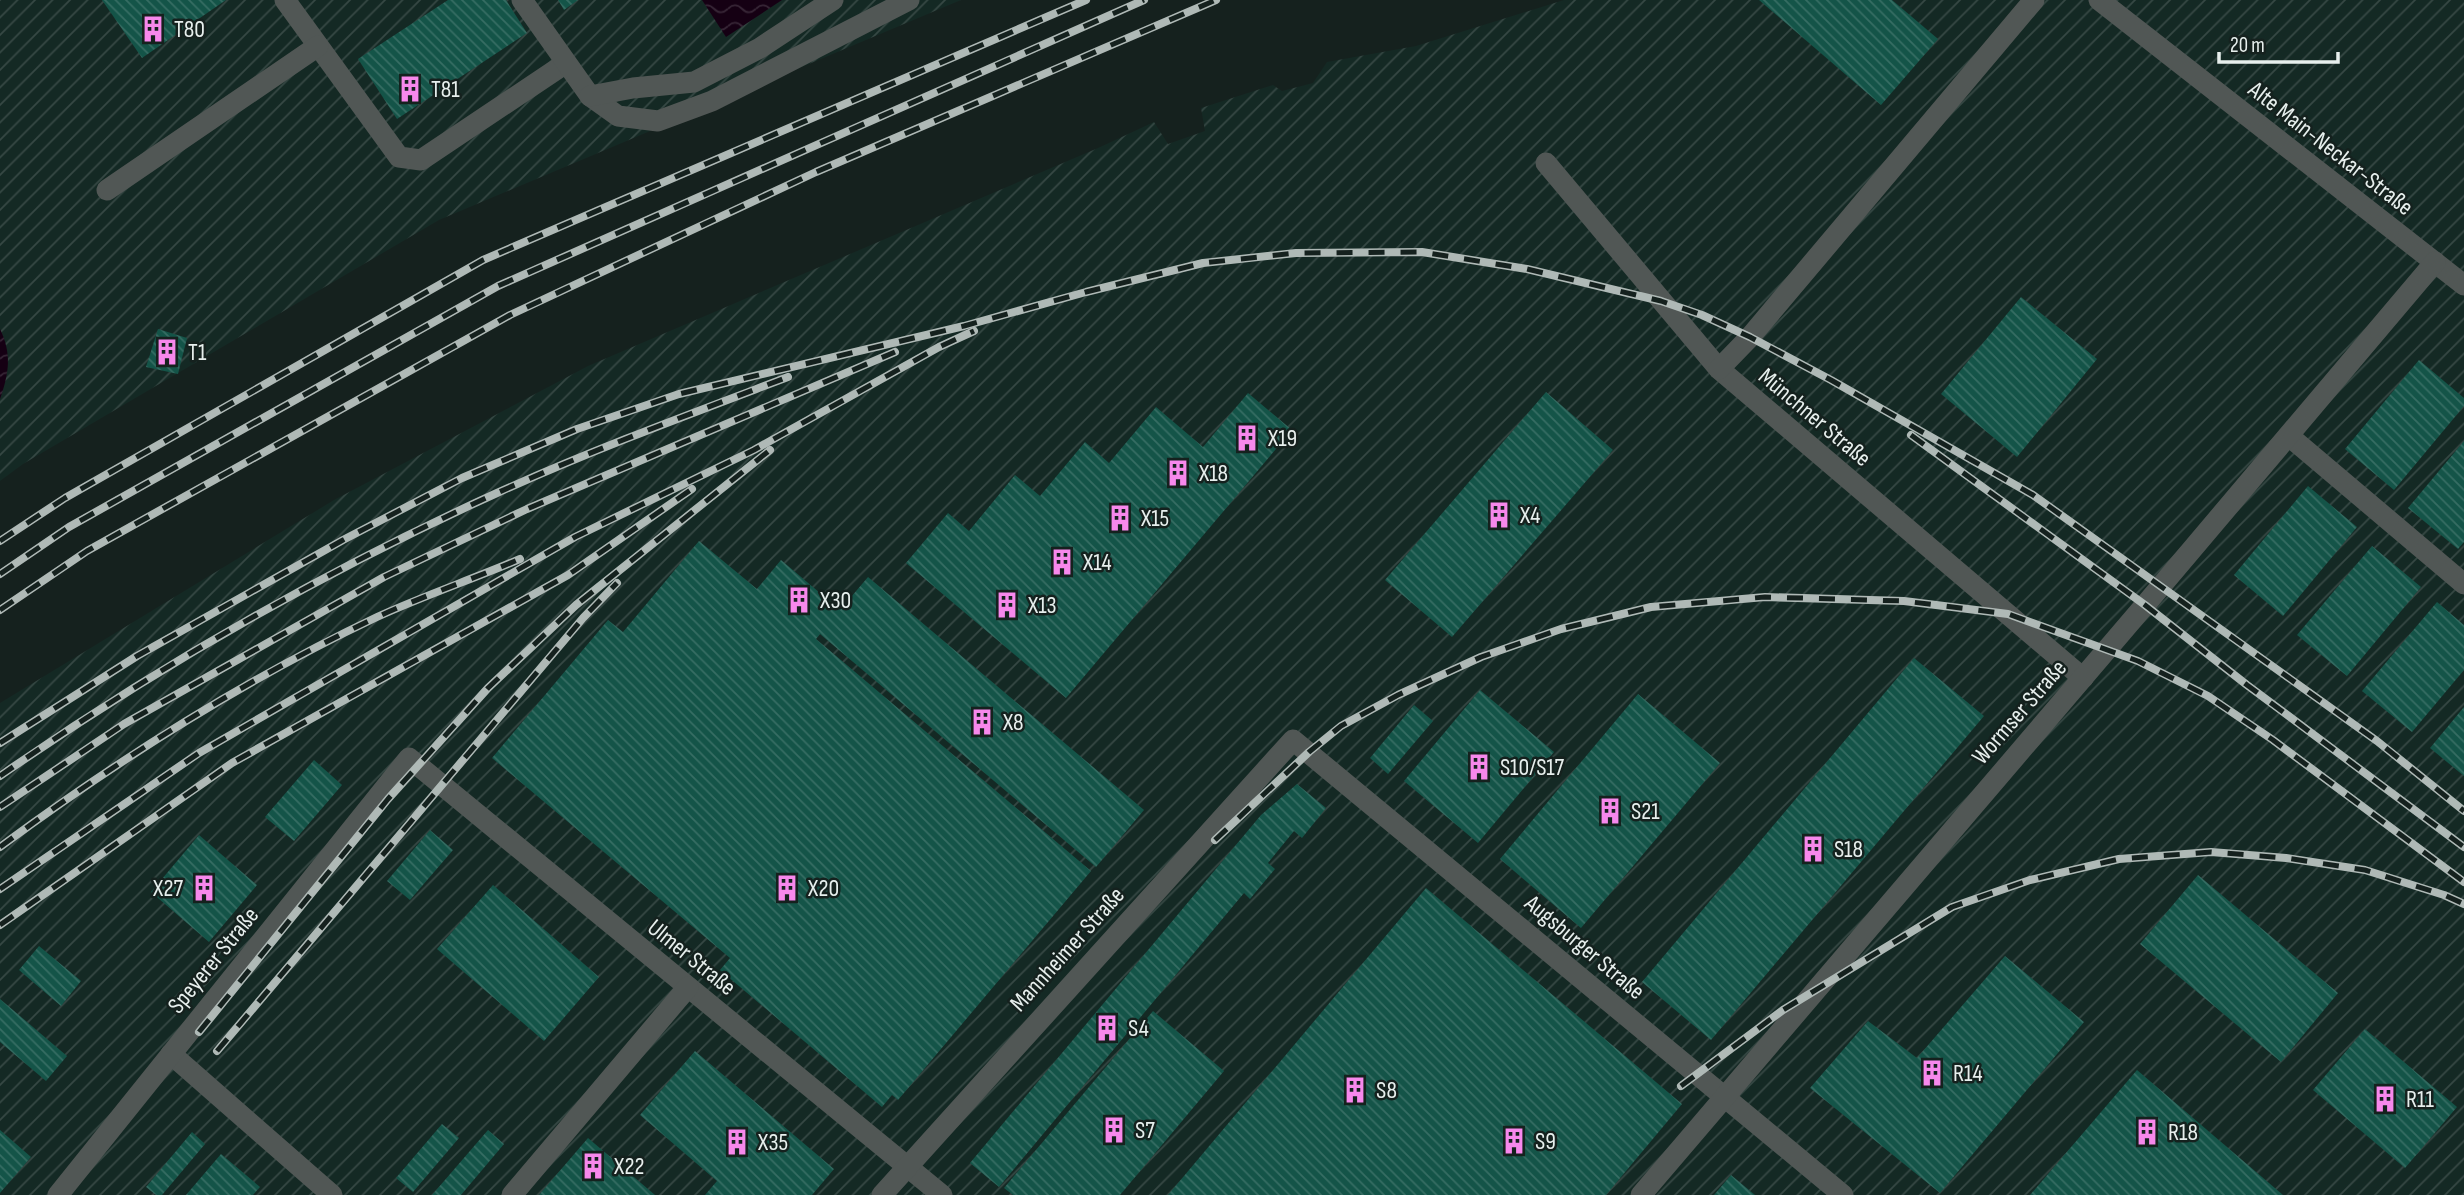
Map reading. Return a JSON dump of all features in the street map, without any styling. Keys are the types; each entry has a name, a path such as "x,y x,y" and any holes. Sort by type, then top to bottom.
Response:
{"lane":[{"path":"285,0 399,157 421,160 566,63"},
{"path":"522,0 590,96 618,116 658,121 712,101 909,0"},
{"path":"590,96 633,88 694,82 760,48 833,0"},
{"path":"1719,369 1750,337 2035,0"},
{"name":"Alte Main-Neckar-Straße","path":"2099,0 2464,285"},
{"path":"107,190 318,46"},
{"name":"Münchner Straße","path":"1546,163 1719,369 2083,678"},
{"name":"Wormser Straße","path":"1641,1195 2435,262"},
{"path":"2289,436 2464,584"},
{"name":"Augsburger Straße","path":"1293,740 1843,1195"},
{"name":"Mannheimer Straße","path":"882,1195 1293,740"},
{"name":"Ulmer Straße","path":"409,758 942,1195"},
{"name":"Speyerer Straße","path":"58,1195 409,758"},
{"path":"512,1195 688,987"},
{"path":"171,1054 332,1195"}],"shaded area":[{"path":"0,0 961,0 439,220 23,464 0,481"},
{"path":"1564,0 2464,0 2464,1195 0,1195 0,703 334,500 588,366 1154,122 1168,144 1205,131 1201,108 1273,85 1282,91 1313,83 1327,62 1416,46"}],"water":[{"path":"702,0 782,0 726,37"},
{"path":"0,329 8,364 0,399"}],"building":[{"name":"T80","path":"102,0 226,0 142,58"},
{"name":"T81","path":"448,0 506,0 527,33 397,119 358,59"},
{"path":"558,0 578,0 564,10"},
{"path":"1759,0 1892,0 1938,39 1881,105"},
{"path":"2021,297 2097,359 2017,457 1941,394"},
{"name":"T1","path":"158,329 187,338 178,374 146,367"},
{"path":"2419,360 2464,398 2464,406 2394,490 2345,449"},
{"name":"X4","path":"1546,392 1613,450 1452,637 1385,580"},
{"path":"1248,393 1292,430 1066,698 906,563 948,513 969,531 1015,475 1040,496 1085,442 1109,463 1156,407 1203,447"},
{"path":"2464,441 2464,542 2458,549 2408,508"},
{"path":"2308,486 2357,527 2283,616 2234,575"},
{"path":"699,541 757,589 781,560 840,610 868,577 1144,810 1096,867 820,634 816,639 1091,871 898,1100 892,1095 882,1107 720,970 730,958 492,758 608,620 623,632"},
{"path":"2372,546 2421,587 2347,676 2297,635"},
{"path":"2437,602 2464,625 2464,670 2412,732 2362,691"},
{"name":"S18","path":"1914,658 1984,716 1711,1040 1642,982"},
{"name":"S10/S17","path":"1480,690 1554,752 1478,843 1404,781"},
{"name":"S21","path":"1638,694 1720,763 1581,928 1500,859"},
{"path":"1414,705 1433,721 1388,774 1370,758"},
{"path":"2464,707 2464,776 2430,748"},
{"path":"314,760 342,785 294,841 265,817"},
{"name":"S4","path":"1297,784 1326,808 1302,838 1294,831 1268,863 1275,869 1250,899 1244,893 999,1187 970,1163 1261,815"},
{"path":"430,830 453,850 410,900 387,881"},
{"name":"X27","path":"199,835 257,885 209,942 151,892"},
{"path":"2198,875 2338,993 2281,1062 2140,944"},
{"path":"493,885 599,977 544,1041 437,949"},
{"path":"1426,888 1682,1104 1606,1195 1168,1195"},
{"path":"39,946 81,981 61,1006 19,970"},
{"name":"R14","path":"2005,956 2084,1022 1940,1193 1810,1088 1868,1021 1917,1058"},
{"path":"0,999 67,1056 46,1081 0,1042"},
{"name":"S7","path":"1153,1011 1224,1071 1120,1195 1013,1195 1004,1188"},
{"name":"R11","path":"2365,1029 2457,1107 2405,1168 2313,1090"},
{"name":"X35","path":"695,1051 834,1169 812,1195 705,1195 717,1181 640,1115"},
{"name":"R18","path":"2137,1070 2283,1195 2030,1195"},
{"path":"442,1124 459,1138 413,1192 396,1178"},
{"path":"0,1130 31,1157 0,1193"},
{"path":"488,1130 504,1144 461,1195 432,1195"},
{"path":"192,1132 205,1144 162,1195 156,1195 146,1187"},
{"name":"X22","path":"588,1138 655,1195 539,1195"},
{"path":"221,1154 260,1187 253,1195 186,1195"},
{"path":"1731,1175 1755,1195 1714,1195"}],"railway":[{"path":"0,541 65,498 483,260 1086,0"},
{"path":"0,574 69,527 498,286 1144,0"},
{"path":"0,610 87,551 510,315 816,172 1216,0"},
{"path":"0,743 137,656 343,540 462,478 577,429 679,394 964,326 1203,263 1296,253 1422,252 1527,269 1661,301 1702,315 1750,337 1831,380 2033,495 2377,741 2464,811"},
{"path":"0,889 199,753 575,537 754,450 939,347 974,331"},
{"path":"0,807 124,724 384,577 527,509 895,352"},
{"path":"0,776 180,659 368,555 533,477 788,377"},
{"path":"1911,435 2145,605 2464,847"},
{"path":"199,1032 388,799 488,688 576,605 770,450"},
{"path":"0,925 232,763 568,575 692,489"},
{"path":"0,847 136,753 279,667 377,617 520,559"},
{"path":"217,1051 583,618 617,583"},
{"path":"1215,840 1309,752 1341,726 1398,695 1481,657 1561,629 1651,607 1765,597 1904,601 2008,614 2138,661 2208,696 2273,740 2464,882"},
{"path":"1681,1086 1783,1010 1952,907 2030,880 2119,859 2211,852 2286,858 2365,870 2464,904"}],"place":[{"name":"T80","path":"153,29"},
{"name":"T81","path":"410,89"},
{"name":"T1","path":"167,352"},
{"name":"X19","path":"1247,438"},
{"name":"X18","path":"1178,473"},
{"name":"X4","path":"1499,515"},
{"name":"X15","path":"1120,518"},
{"name":"X14","path":"1062,562"},
{"name":"X30","path":"799,600"},
{"name":"X13","path":"1007,605"},
{"name":"X8","path":"982,722"},
{"name":"S10/S17","path":"1479,767"},
{"name":"S21","path":"1610,811"},
{"name":"S18","path":"1813,849"},
{"name":"X27","path":"204,888"},
{"name":"X20","path":"787,888"},
{"name":"S4","path":"1107,1028"},
{"name":"R14","path":"1932,1073"},
{"name":"S8","path":"1355,1090"},
{"name":"R11","path":"2385,1099"},
{"name":"S7","path":"1114,1130"},
{"name":"R18","path":"2147,1132"},
{"name":"S9","path":"1514,1141"},
{"name":"X35","path":"737,1142"},
{"name":"X22","path":"593,1166"}]}
